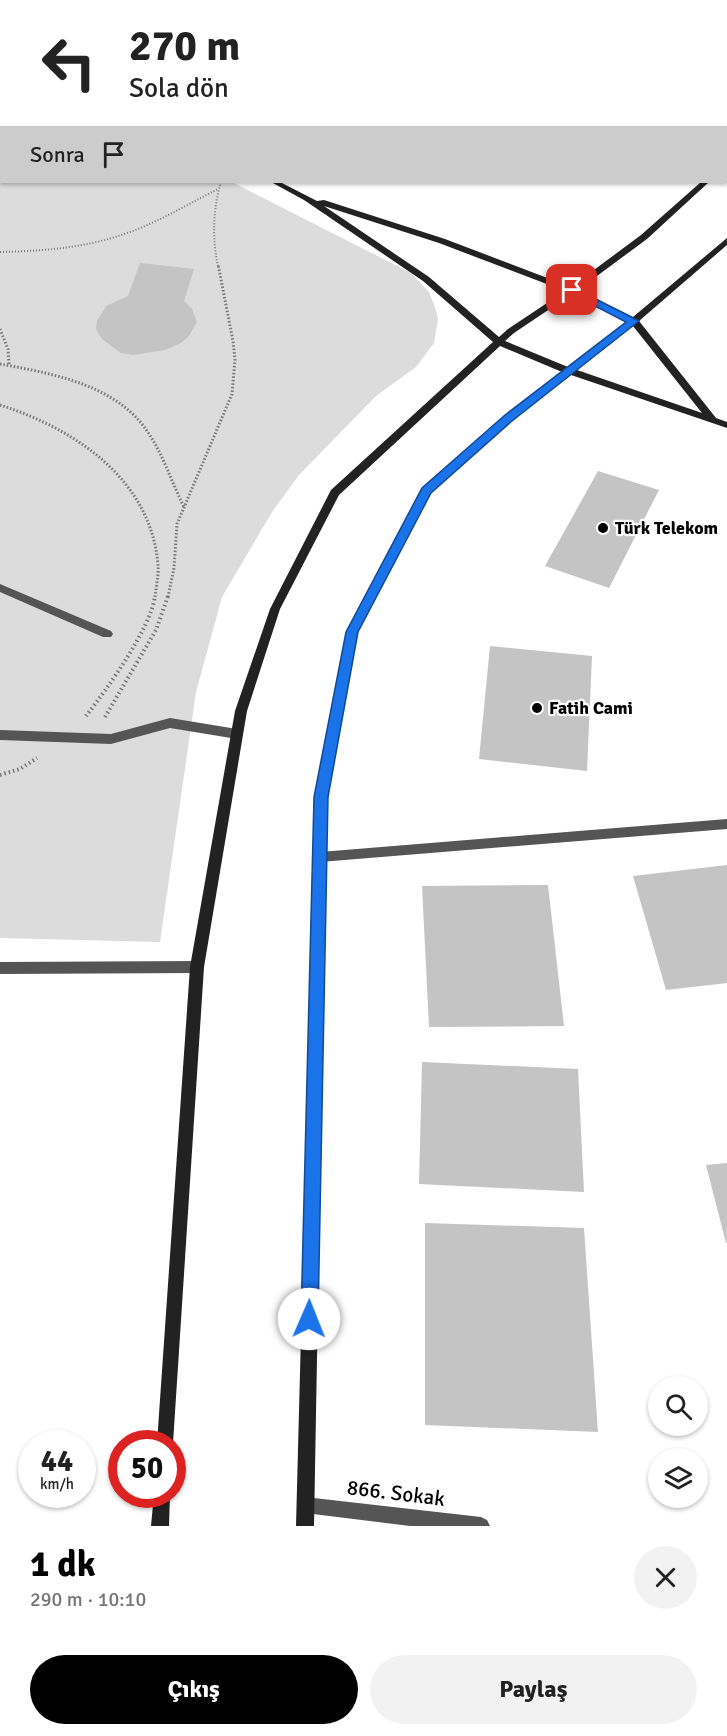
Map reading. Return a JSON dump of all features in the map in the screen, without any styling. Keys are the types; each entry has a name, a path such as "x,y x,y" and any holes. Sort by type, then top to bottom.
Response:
{"main road":[{"path":"277,183 307,198 426,279 499,342 569,371 727,425"},
{"path":"166,1430 197,967 241,711 275,609 335,493 511,331 644,237 704,183"},
{"path":"307,198 442,241 572,290 634,321 712,419"},
{"path":"305,1526 321,797 352,632 426,491 508,418 634,321 727,241"},
{"path":"160,1526 161,1508"}],"street":[{"path":"0,588 107,634"},
{"path":"0,735 111,739 170,723 237,734"},
{"path":"320,857 727,824"},
{"path":"0,968 197,967"},
{"name":"866. Sokak","path":"306,1504 481,1526"}],"path":[{"path":"92,738 127,683 156,630 165,606 174,568 177,524 232,393 235,360 233,341 215,252 216,199 221,183"},
{"path":"0,252 36,252 82,245 127,233 219,188"},
{"path":"0,329 8,349 9,365"},
{"path":"0,364 32,369 72,381 104,395 127,410 144,427 184,507"},
{"path":"0,405 51,423 97,455 121,477 150,522 159,551 154,603 129,654 85,718 65,737"}],"shaded area":[{"path":"0,183 234,183 411,273 429,292 435,307 438,319 434,343 416,367 376,396 299,475 272,512 222,597 196,692 160,942 0,938"}],"building":[{"path":"140,263 194,269 184,301 192,309 197,322 189,336 181,343 165,350 133,355 121,353 102,339 96,329 97,321 106,306 128,296"},
{"name":"Türk Telekom","path":"598,471 659,490 609,588 545,566"},
{"name":"Fatih Cami","path":"490,646 592,656 587,771 479,759"},
{"path":"727,865 727,983 666,990 633,876"},
{"path":"548,885 564,1026 429,1027 422,886"},
{"path":"422,1062 578,1069 584,1192 419,1184"},
{"path":"727,1163 727,1243 726,1243 706,1165"},
{"path":"425,1223 584,1228 598,1432 425,1425"}],"place":[{"name":"Türk Telekom","path":"603,528"},
{"name":"Fatih Cami","path":"537,708"}],"route":[{"path":"309,1319 321,797 352,632 426,491 508,418 634,321 572,290"}]}
